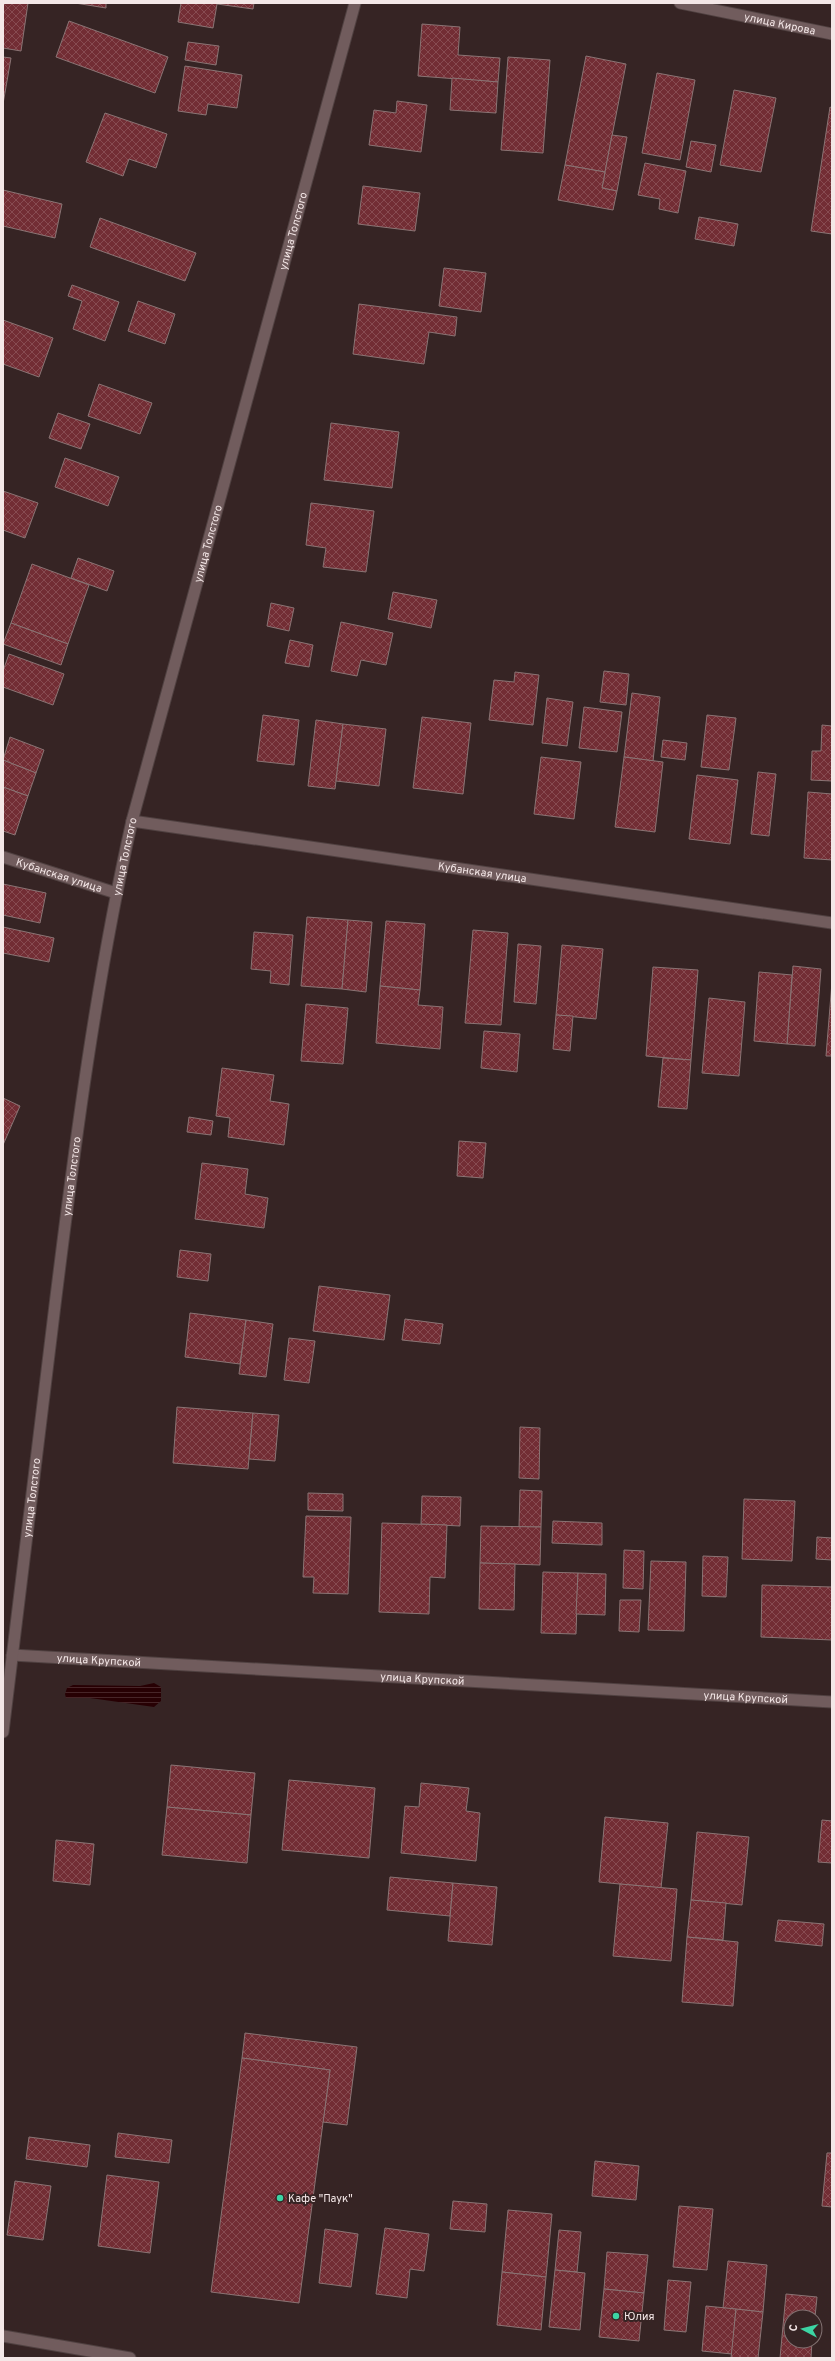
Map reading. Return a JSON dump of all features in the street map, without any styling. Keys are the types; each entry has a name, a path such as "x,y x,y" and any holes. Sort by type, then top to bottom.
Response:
{"street":[{"name":"улица Толстого","path":"3,1732 72,1166 91,1036 116,893 132,822 355,3"},
{"name":"улица Кирова","path":"680,3 832,34"},
{"name":"Кубанская улица","path":"132,822 832,923"},
{"name":"Кубанская улица","path":"3,857 116,893"},
{"name":"улица Крупской","path":"12,1655 832,1702"},
{"path":"3,2336 130,2358"}],"shaded area":[{"path":"154,1683 161,1687 161,1701 154,1707 90,1698 66,1698 65,1694 67,1688 73,1685 140,1686"}],"building":[{"path":"3,3 28,3 21,51 3,48"},
{"path":"75,3 106,3 106,8"},
{"path":"181,3 254,3 253,9 217,4 213,28 178,22"},
{"path":"69,21 168,57 155,93 56,57"},
{"path":"422,24 460,27 458,55 500,58 498,82 418,76"},
{"path":"188,42 219,46 216,65 185,60"},
{"path":"586,56 626,64 605,172 565,165"},
{"path":"3,57 11,58 3,104"},
{"path":"508,57 550,60 543,153 501,150"},
{"path":"185,66 242,75 237,108 208,104 206,115 178,111"},
{"path":"657,73 695,80 680,160 642,153"},
{"path":"452,78 498,82 496,113 450,110"},
{"path":"734,90 776,98 761,172 720,165"},
{"path":"397,101 427,105 421,152 369,145 374,110 396,113"},
{"path":"830,107 832,108 832,234 811,231"},
{"path":"105,113 167,134 156,168 129,159 123,176 86,162"},
{"path":"612,135 627,137 617,191 602,188"},
{"path":"691,141 716,145 711,172 686,167"},
{"path":"645,163 686,171 678,213 659,209 660,199 638,195"},
{"path":"565,165 605,172 602,188 617,191 613,210 558,200"},
{"path":"363,186 420,193 415,231 358,224"},
{"path":"3,190 62,204 55,238 3,226"},
{"path":"699,217 738,224 734,246 695,239"},
{"path":"100,218 196,253 185,281 90,247"},
{"path":"444,268 486,273 481,312 439,306"},
{"path":"72,285 119,302 105,341 73,329 82,301 68,296"},
{"path":"138,301 175,314 165,344 128,331"},
{"path":"359,304 457,317 455,336 429,332 424,364 353,354"},
{"path":"3,320 53,338 39,377 3,364"},
{"path":"99,384 152,403 140,434 88,416"},
{"path":"58,413 90,424 81,449 49,438"},
{"path":"331,423 399,432 392,488 324,480"},
{"path":"65,458 119,477 108,506 55,487"},
{"path":"3,491 38,503 25,538 3,530"},
{"path":"311,503 374,511 366,572 323,567 326,548 306,545"},
{"path":"78,558 114,571 107,591 71,578"},
{"path":"32,564 89,585 68,644 11,623"},
{"path":"393,592 437,600 431,628 388,619"},
{"path":"271,603 294,608 289,631 267,626"},
{"path":"341,622 393,633 386,665 361,660 357,676 331,671"},
{"path":"11,623 68,644 61,665 3,644"},
{"path":"290,640 313,645 309,667 285,663"},
{"path":"9,654 64,674 53,705 3,687 3,671"},
{"path":"604,671 629,674 626,705 600,702"},
{"path":"515,672 539,675 533,725 489,720 494,680 514,682"},
{"path":"632,693 660,697 653,761 624,757"},
{"path":"547,698 573,702 567,746 542,743"},
{"path":"584,707 622,712 617,752 579,748"},
{"path":"263,715 299,720 294,765 257,761"},
{"path":"707,715 736,718 729,770 701,767"},
{"path":"422,717 471,723 463,794 413,788"},
{"path":"316,720 343,724 335,789 308,786"},
{"path":"343,724 386,729 379,786 336,781"},
{"path":"822,725 832,726 832,781 811,780 812,751 821,751"},
{"path":"10,737 44,750 36,773 3,760"},
{"path":"663,740 687,743 685,760 661,757"},
{"path":"541,757 581,762 574,819 534,814"},
{"path":"624,757 663,762 655,832 615,827"},
{"path":"3,760 36,773 28,796 3,787"},
{"path":"758,772 776,774 769,836 751,834"},
{"path":"697,775 738,780 730,844 689,839"},
{"path":"3,787 28,796 15,835 3,831"},
{"path":"808,792 832,794 832,860 804,858"},
{"path":"3,884 46,893 40,923 3,915"},
{"path":"307,917 348,920 342,989 301,986"},
{"path":"348,920 372,922 366,992 342,989"},
{"path":"386,921 425,924 420,990 380,986"},
{"path":"3,927 54,938 49,962 3,953"},
{"path":"473,930 508,933 501,1025 465,1023"},
{"path":"254,932 293,935 289,985 270,983 271,971 251,969"},
{"path":"518,944 541,946 536,1004 514,1002"},
{"path":"562,945 603,949 596,1019 556,1015"},
{"path":"793,966 821,969 815,1046 787,1044"},
{"path":"653,967 698,970 691,1060 646,1056"},
{"path":"759,972 792,975 787,1044 754,1041"},
{"path":"832,982 832,1056 826,1056"},
{"path":"380,986 420,990 418,1005 443,1007 440,1049 376,1043"},
{"path":"709,998 745,1002 739,1076 702,1073"},
{"path":"306,1004 348,1008 343,1064 301,1061"},
{"path":"556,1015 573,1016 570,1051 553,1049"},
{"path":"484,1031 520,1034 517,1072 481,1068"},
{"path":"663,1058 691,1060 687,1109 658,1107"},
{"path":"222,1068 274,1075 270,1101 289,1104 284,1145 228,1137 230,1118 216,1116"},
{"path":"3,1098 20,1106 3,1145"},
{"path":"189,1117 213,1121 211,1135 187,1132"},
{"path":"459,1141 486,1143 483,1178 457,1176"},
{"path":"202,1163 248,1169 245,1194 268,1198 264,1228 195,1219"},
{"path":"180,1250 211,1254 208,1281 177,1277"},
{"path":"319,1286 390,1295 384,1340 313,1331"},
{"path":"190,1313 246,1320 240,1364 185,1357"},
{"path":"405,1319 443,1324 440,1344 402,1340"},
{"path":"246,1320 273,1324 266,1377 239,1374"},
{"path":"289,1338 315,1341 309,1383 284,1380"},
{"path":"177,1407 253,1413 248,1469 173,1463"},
{"path":"253,1413 279,1415 275,1461 249,1459"},
{"path":"520,1427 540,1428 539,1479 519,1478"},
{"path":"520,1490 542,1491 541,1527 519,1527"},
{"path":"308,1493 343,1494 343,1511 308,1510"},
{"path":"422,1496 461,1497 460,1526 421,1524"},
{"path":"744,1499 795,1501 792,1561 742,1559"},
{"path":"306,1516 351,1517 348,1594 313,1593 314,1577 303,1577"},
{"path":"553,1521 602,1523 602,1545 552,1543"},
{"path":"382,1523 447,1525 445,1578 430,1577 429,1614 379,1612"},
{"path":"481,1526 541,1527 540,1565 480,1563"},
{"path":"817,1537 832,1538 832,1560 816,1559"},
{"path":"624,1550 644,1551 643,1589 623,1588"},
{"path":"703,1556 728,1557 726,1597 702,1596"},
{"path":"651,1561 686,1562 684,1631 648,1630"},
{"path":"480,1563 515,1564 514,1610 479,1609"},
{"path":"543,1572 578,1573 576,1634 541,1633"},
{"path":"578,1573 606,1574 605,1615 576,1614"},
{"path":"762,1585 832,1587 832,1640 761,1637"},
{"path":"620,1600 641,1600 639,1632 619,1631"},
{"path":"171,1765 255,1773 251,1815 167,1807"},
{"path":"289,1780 375,1788 369,1858 282,1850"},
{"path":"421,1783 469,1788 466,1811 480,1813 476,1861 401,1853 405,1806 419,1807"},
{"path":"167,1807 251,1815 247,1863 162,1855"},
{"path":"605,1817 668,1823 661,1888 599,1882"},
{"path":"822,1820 832,1821 832,1863 818,1862"},
{"path":"697,1832 749,1837 742,1905 691,1900"},
{"path":"56,1840 94,1844 90,1885 53,1881"},
{"path":"390,1877 453,1883 450,1916 387,1910"},
{"path":"453,1883 497,1887 492,1945 448,1941"},
{"path":"620,1884 677,1889 671,1961 613,1956"},
{"path":"691,1900 726,1903 723,1940 687,1937"},
{"path":"778,1920 824,1924 822,1946 775,1941"},
{"path":"687,1937 738,1942 733,2006 682,2002"},
{"path":"245,2033 357,2047 347,2125 323,2122 330,2070 242,2058"},
{"path":"242,2058 330,2070 299,2303 211,2292"},
{"path":"118,2133 172,2140 169,2163 115,2157"},
{"path":"29,2137 90,2145 87,2167 26,2159"},
{"path":"827,2153 832,2153 832,2207 822,2206"},
{"path":"595,2161 639,2166 636,2200 592,2196"},
{"path":"107,2175 159,2182 150,2253 98,2246"},
{"path":"15,2181 51,2186 43,2240 7,2235"},
{"path":"453,2201 487,2204 485,2232 450,2229"},
{"path":"679,2206 713,2209 707,2270 673,2267"},
{"path":"508,2210 552,2214 546,2277 502,2272"},
{"path":"385,2228 429,2234 424,2271 410,2269 407,2298 376,2294"},
{"path":"325,2229 358,2234 351,2287 319,2283"},
{"path":"559,2230 581,2232 577,2272 555,2270"},
{"path":"607,2252 648,2255 644,2293 604,2289"},
{"path":"728,2261 767,2265 763,2312 723,2308"},
{"path":"555,2270 585,2273 580,2330 549,2327"},
{"path":"502,2272 546,2277 541,2330 497,2325"},
{"path":"668,2280 691,2282 686,2332 664,2330"},
{"path":"604,2289 644,2293 639,2341 599,2337"},
{"path":"786,2294 817,2297 816,2309 785,2309"},
{"path":"706,2306 736,2309 732,2354 702,2351"},
{"path":"736,2309 763,2312 758,2358 731,2358"},
{"path":"783,2326 783,2349 812,2349 811,2358 780,2358"}],"place":[{"name":"Кафе \"Паук\"","path":"280,2198"},
{"name":"Юлия","path":"616,2316"}]}
